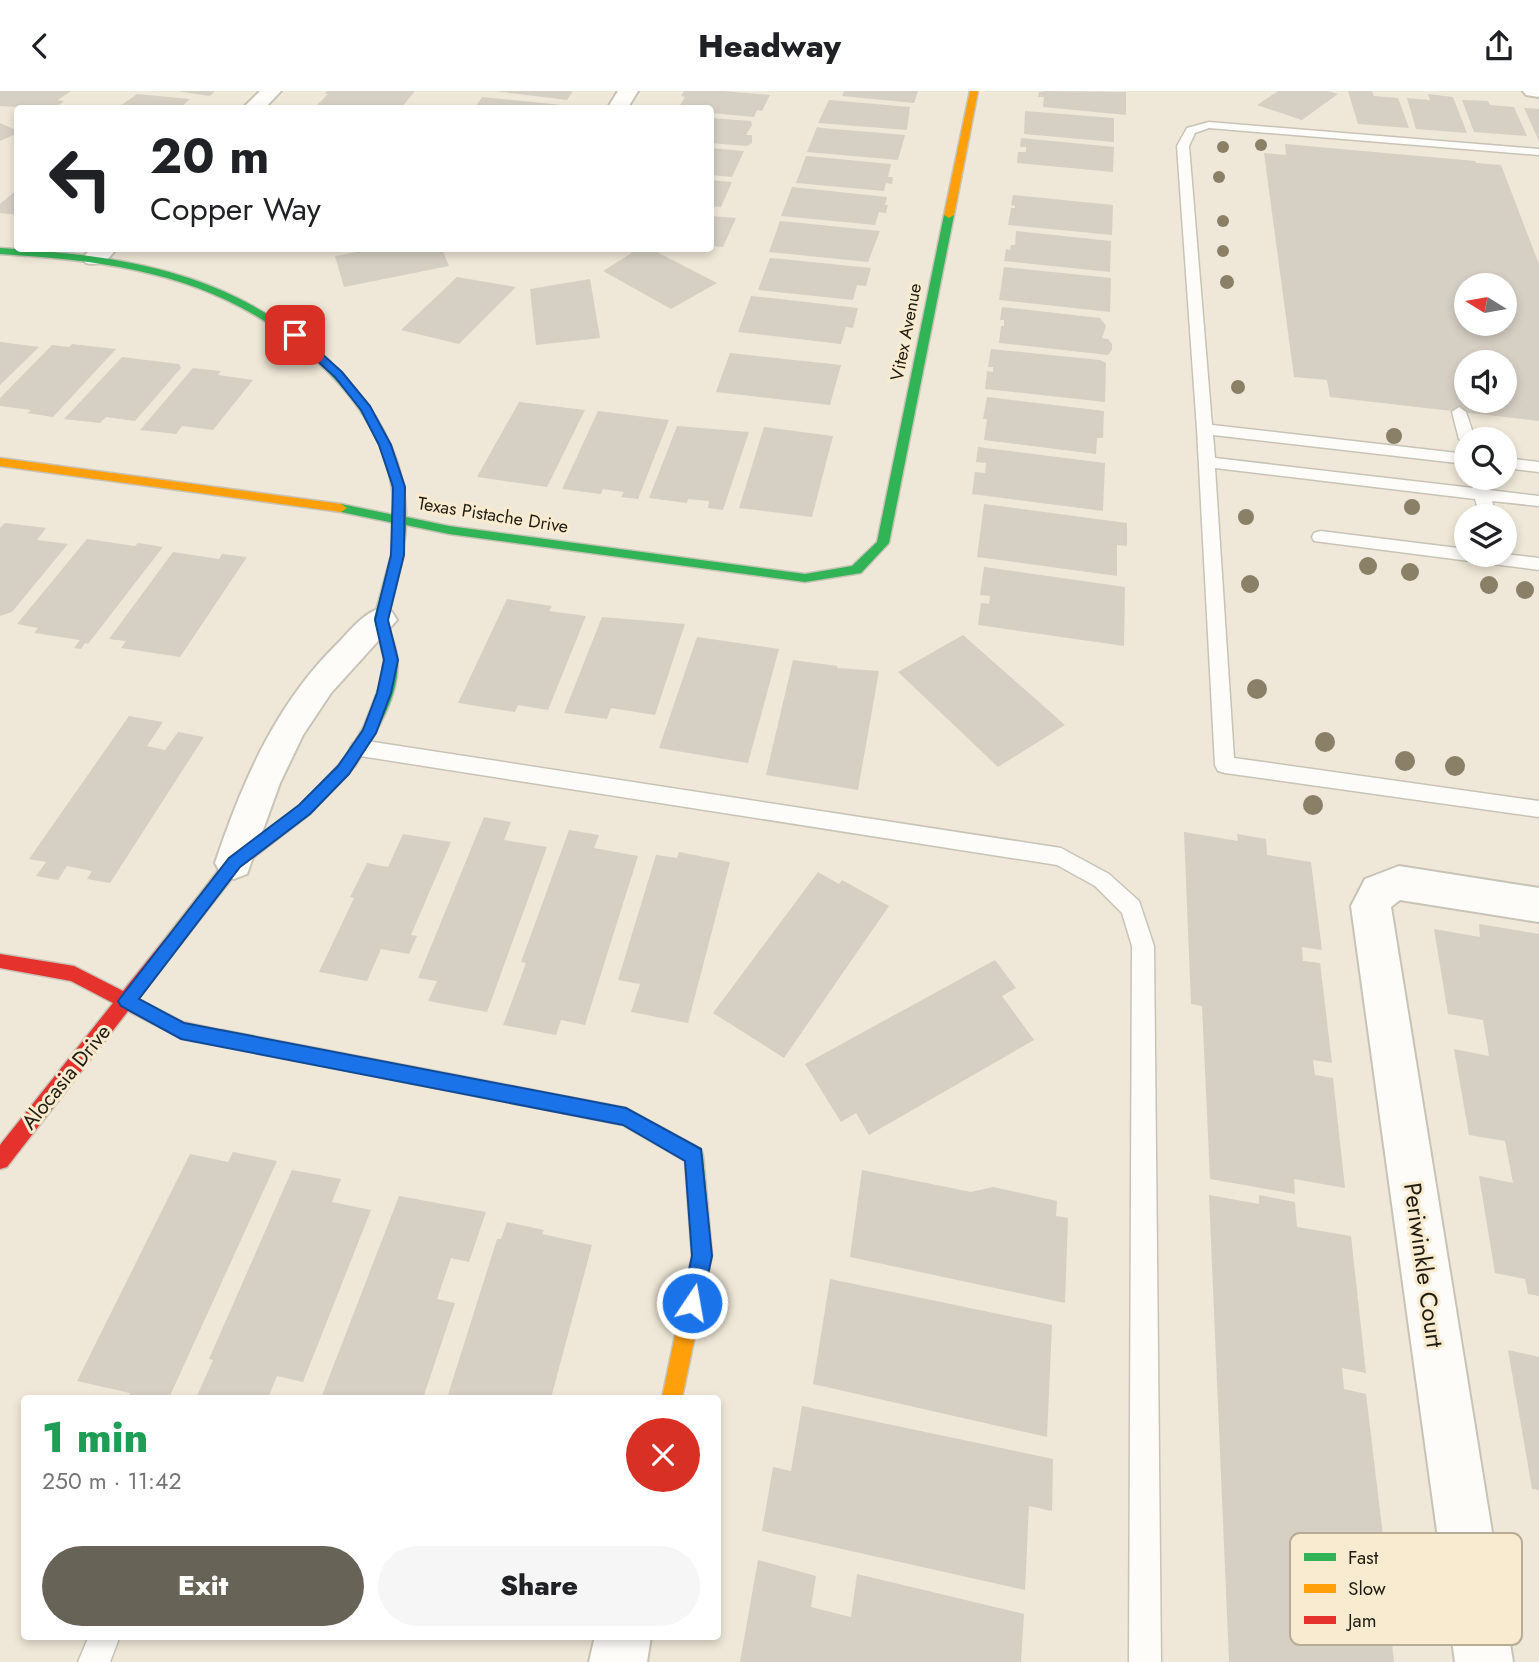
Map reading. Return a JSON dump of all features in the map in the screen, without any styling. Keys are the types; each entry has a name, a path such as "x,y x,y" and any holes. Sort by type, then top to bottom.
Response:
{"street":[{"path":"256,105 271,91"},
{"name":"Vitex Avenue","path":"856,571 883,543 974,91"},
{"name":"Alocasia Drive","path":"0,1160 234,863 304,810 344,770 360,748 369,733 384,693 391,660 382,620 398,555 399,487 385,445 366,409 338,374 310,347 280,323 211,287 99,253 50,252"},
{"name":"Texas Pistache Drive","path":"0,462 340,508 449,530 805,578 856,571"},
{"name":"Alocasia Drive","path":"234,863 275,754 300,708 330,670 382,620"},
{"name":"Periwinkle Court","path":"1465,1533 1371,906 1379,891 1399,883 1539,905"},
{"path":"0,961 74,974 181,1030 626,1117 694,1156 702,1256 673,1395"},
{"path":"618,1662 622,1640"}],"lane":[{"path":"1539,152 1448,152 1209,125 1193,128 1185,135 1183,146 1205,429 1226,765 1539,809"},
{"path":"1205,429 1454,458"},
{"path":"1206,462 1454,484"},
{"path":"1517,464 1539,467"},
{"path":"1496,490 1539,501"},
{"path":"1320,537 1454,552"},
{"path":"1517,560 1539,564"},
{"path":"360,748 1061,857 1102,880 1131,908 1143,946 1145,1662"},
{"path":"94,1662 104,1640"}],"building":[{"path":"0,91 71,91 58,100 64,101 59,105 0,106"},
{"path":"176,91 215,91 210,96"},
{"path":"327,91 415,91 403,105 317,105 328,94 325,94"},
{"path":"494,91 573,91 567,100"},
{"path":"684,91 770,95 762,111 757,110 754,117 714,113 714,105 680,105 685,97 681,96"},
{"path":"844,91 918,91 914,103 842,96"},
{"path":"1278,91 1328,91 1338,94 1302,120 1257,105"},
{"path":"1348,91 1372,91 1374,96 1398,98 1409,128 1358,124"},
{"path":"1039,92 1126,92 1126,115 1043,107 1044,97 1038,97"},
{"path":"137,94 190,99 183,105 122,105"},
{"path":"1428,94 1453,97 1467,133 1416,129 1407,98 1430,100"},
{"path":"482,97 563,105 477,105"},
{"path":"829,100 910,107 907,130 818,123"},
{"path":"1462,100 1488,101 1490,105 1514,107 1527,136 1474,132"},
{"path":"1524,108 1539,109 1539,141"},
{"path":"1025,111 1114,118 1114,142 1024,134"},
{"path":"714,118 751,121 752,125 746,135 752,135 752,143 747,146 714,143"},
{"path":"0,123 14,129 14,135 0,141"},
{"path":"817,127 905,135 898,160 807,152"},
{"path":"1021,138 1114,147 1113,172 1017,163 1018,152 1026,152 1026,147 1020,147"},
{"path":"1285,144 1501,165 1539,264 1539,421 1469,413 1517,413 1517,350 1454,350 1454,411 1330,397 1327,380 1294,377 1264,153 1286,155"},
{"path":"714,148 744,151 732,177 714,175"},
{"path":"806,156 891,164 888,177 893,177 892,184 886,183 884,191 796,183"},
{"path":"714,180 732,182 721,207 714,206"},
{"path":"792,187 887,197 885,205 888,205 886,213 879,212 875,225 781,216"},
{"path":"14,192 14,215 0,213 0,204"},
{"path":"1013,195 1113,205 1112,235 1008,225 1011,208 1015,208 1011,205"},
{"path":"714,216 736,218 723,247 714,246"},
{"path":"780,221 880,231 868,262 769,252"},
{"path":"1016,231 1111,241 1110,272 1004,261 1006,249 1010,250 1011,245 1015,245"},
{"path":"357,252 443,252 449,266 344,287 335,256"},
{"path":"633,252 657,252 717,283 671,309 603,271"},
{"path":"770,258 871,268 866,286 857,285 853,300 758,290"},
{"path":"1004,267 1111,278 1110,312 999,300"},
{"path":"457,277 516,287 459,344 401,330"},
{"path":"590,279 600,338 536,345 530,289"},
{"path":"751,296 858,308 853,328 846,327 841,344 738,332"},
{"path":"1002,307 1100,318 1106,326 1102,338 1108,339 1112,350 1108,355 999,343 1001,326 1004,326 1004,320 1000,320"},
{"path":"0,342 39,347 0,385"},
{"path":"72,344 116,349 53,417 27,413 31,410 0,406 0,398 52,345 69,347"},
{"path":"991,349 1100,360 1106,363 1105,402 985,389 987,371 993,372 993,367 988,367"},
{"path":"730,353 841,365 830,405 716,392"},
{"path":"122,357 179,364 181,368 135,421 106,417 100,423 64,419"},
{"path":"193,368 221,371 218,375 253,380 213,430 182,426 176,434 140,430"},
{"path":"987,397 1104,411 1103,438 1097,438 1096,454 984,440 987,419 983,419"},
{"path":"519,402 585,410 547,487 477,477"},
{"path":"598,411 669,420 638,499 621,497 624,492 603,489 601,494 562,489"},
{"path":"677,426 749,432 723,510 708,508 709,501 688,499 687,503 649,498"},
{"path":"764,427 833,436 812,517 739,508"},
{"path":"978,447 1105,463 1103,511 972,494 975,472 985,473 986,463 976,462"},
{"path":"984,504 1127,523 1127,546 1117,545 1117,576 977,557"},
{"path":"5,523 46,528 37,540 68,544 12,612 0,616 0,528"},
{"path":"87,539 163,547 88,644 85,643 81,649 74,648 80,640 34,633 38,628 17,624"},
{"path":"173,552 219,559 222,554 247,557 180,657 121,648 126,641 109,639"},
{"path":"984,567 1125,587 1124,646 978,625 981,603 989,604 990,596 980,595"},
{"path":"507,599 552,606 549,611 586,616 548,710 518,705 515,712 458,703"},
{"path":"602,617 685,624 655,715 611,708 607,719 564,713"},
{"path":"963,635 1065,725 998,767 898,672"},
{"path":"697,637 779,649 748,763 659,748"},
{"path":"793,660 837,668 879,671 858,790 766,775"},
{"path":"129,716 163,722 147,746 165,750 178,732 204,737 110,883 87,879 92,871 67,866 58,880 36,876 46,862 29,859"},
{"path":"484,817 511,822 504,840 547,847 487,1012 428,1001 437,981 418,978"},
{"path":"569,830 599,835 594,848 638,856 585,1025 561,1020 556,1035 503,1025 526,963 521,962"},
{"path":"1184,832 1238,841 1237,834 1266,839 1267,855 1311,862 1322,950 1302,947 1303,961 1320,963 1332,1063 1313,1060 1315,1075 1333,1078 1345,1188 1294,1179 1295,1194 1210,1179 1202,1006 1191,1004"},
{"path":"403,834 451,842 411,935 417,936 409,954 381,949 367,981 319,972 354,898 350,897 367,863 388,867"},
{"path":"679,852 730,862 688,1023 631,1012 640,984 618,980 656,855 677,858"},
{"path":"818,872 839,884 842,880 889,906 784,1058 713,1013"},
{"path":"1479,924 1539,934 1539,1296 1528,1294 1525,1279 1495,1273 1479,1176 1513,1183 1505,1141 1469,1135 1454,1049 1489,1056 1483,1020 1448,1014 1434,929 1480,937"},
{"path":"995,960 1016,988 1002,996 1034,1040 869,1135 856,1113 841,1122 805,1064"},
{"path":"233,1152 277,1161 170,1395 129,1395 130,1393 77,1381 190,1154 228,1162"},
{"path":"292,1170 341,1179 332,1202 371,1210 303,1382 277,1376 269,1395 197,1395 213,1360 209,1359"},
{"path":"862,1170 971,1192 993,1187 1057,1201 1056,1216 1068,1218 1065,1303 850,1257"},
{"path":"1209,1195 1259,1204 1259,1195 1295,1202 1297,1227 1351,1236 1366,1373 1342,1368 1344,1389 1366,1394 1383,1533 1290,1533 1290,1645 1392,1645 1394,1662 1229,1662"},
{"path":"399,1196 486,1212 469,1262 451,1258 437,1299 455,1303 424,1395 322,1395"},
{"path":"507,1222 544,1230 542,1234 592,1245 552,1395 448,1395 497,1239 501,1239"},
{"path":"830,1279 1052,1325 1047,1437 813,1384"},
{"path":"1508,1350 1539,1357 1539,1490 1532,1489"},
{"path":"802,1406 1053,1459 1052,1511 1029,1506 1025,1590 762,1531 773,1467 791,1471"},
{"path":"758,1560 816,1576 811,1607 851,1617 857,1574 1024,1614 1021,1662 740,1662"}],"traffic: fast":[{"path":"341,508 449,530 805,578 856,570 883,543 949,215"},
{"path":"0,251 14,252"},
{"path":"20,252 83,256 133,265 169,275 238,301 299,340 327,364 368,414 393,462 400,494 400,531 397,556 381,618 391,659 390,672 383,699 371,727 350,762"},
{"path":"222,1038 626,1117 694,1156 702,1256 692,1302"}],"traffic: slow":[{"path":"949,215 974,91"},
{"path":"0,462 341,508"},
{"path":"170,945 234,863 305,810 350,762"},
{"path":"673,1395 692,1302"}],"traffic: jam":[{"path":"0,1160 170,945"},
{"path":"0,961 74,974 181,1030 222,1038"}],"route":[{"path":"295,335 338,374 366,409 385,445 399,487 398,555 382,620 391,660 384,693 369,733 344,770 304,810 234,863 127,1001 181,1030 626,1117 694,1156 702,1256 692,1303"}]}
